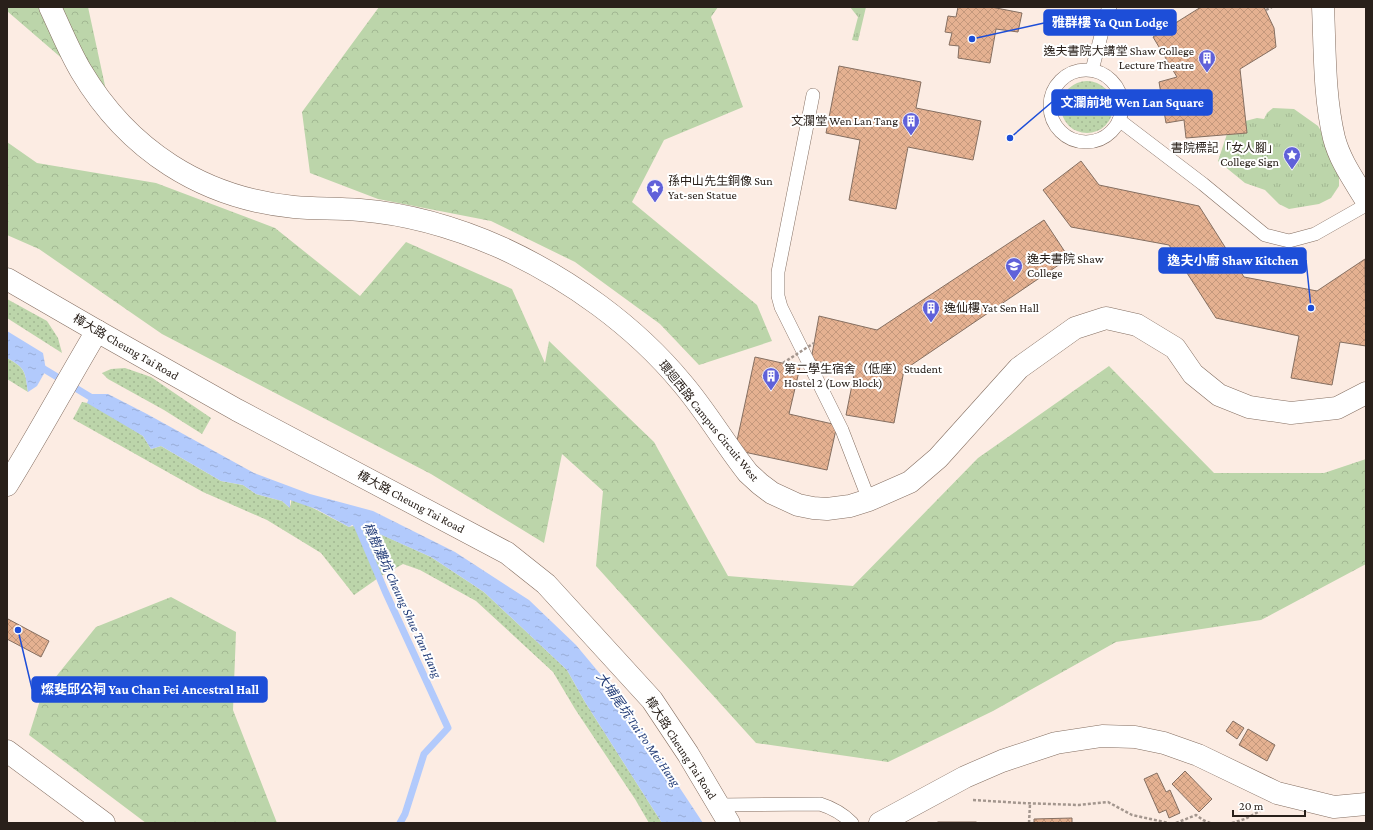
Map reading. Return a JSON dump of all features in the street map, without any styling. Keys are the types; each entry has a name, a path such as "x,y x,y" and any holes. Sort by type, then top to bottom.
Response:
{"street":[{"name":"環迴西路 Campus Circuit West","path":"50,7 81,70 97,96 115,119 132,136 175,169 220,190 257,201 296,207 363,210 394,214 427,221 472,236 524,259 599,306 646,344 683,384 748,472 772,493 798,505 827,509 850,506 869,500 910,482 938,458 1019,368 1075,328 1106,318 1137,325 1175,348 1193,374 1203,383 1219,395 1248,407 1291,413 1337,408 1366,393"},
{"path":"1323,7 1328,102 1334,138 1344,164 1366,200"},
{"name":"樟大路 Cheung Tai Road","path":"7,279 237,410 507,553 546,584 652,700 688,754 724,814"},
{"path":"7,485 40,431 69,377 97,331"},
{"path":"880,823 965,777 1002,761 1056,743 1102,736 1135,736 1164,743 1198,755 1277,793 1334,807 1366,804"},
{"path":"7,751 104,823"}],"lane":[{"path":"1092,70 1108,9 1110,7"},
{"path":"1078,70 1092,70 1104,74 1114,83 1120,94 1122,107 1119,120 1111,132 1099,140 1085,143 1071,139 1060,132 1053,121 1049,108 1051,95 1057,84 1066,75 1078,70"},
{"path":"813,95 778,272 778,296 781,307 842,430 869,500"},
{"path":"1119,120 1203,184 1265,235 1289,242 1315,234 1366,205"},
{"path":"724,814 820,804 832,807 843,814 852,823"}],"path":[{"path":"1266,10 1272,7"},
{"path":"783,363 814,343"},
{"path":"966,800 1079,805 1108,802 1132,815 1168,823"},
{"path":"1030,804 1030,823"},
{"path":"1232,823 1245,819 1264,808"},
{"path":"1176,823 1196,815 1210,823"}],"green space":[{"path":"7,7 88,7 115,132 65,61 7,11"},
{"path":"379,7 718,7 711,17 743,107 664,140 632,202 757,305 772,341 699,365 660,324 575,262 491,221 378,199 310,173 302,112"},
{"path":"850,7 866,7 858,41 852,40 858,17"},
{"path":"1082,81 1092,81 1106,88 1113,102 1113,112 1106,126 1092,133 1082,133 1072,129 1065,122 1061,112 1061,102 1065,92 1072,85"},
{"path":"1273,108 1294,109 1318,126 1329,145 1339,172 1339,186 1331,198 1319,204 1289,209 1279,204 1265,190 1245,183 1218,161 1230,125 1257,118 1264,119 1267,113"},
{"path":"7,142 37,163 156,183 275,228 360,296 406,242 512,289 545,363 549,341 654,442 728,576 853,586 978,458 1109,366 1214,473 1324,473 1366,459 1366,564 1261,620 1116,642 993,711 888,762 756,743 596,566 603,491 562,454 544,543 431,474 162,334 39,249 7,235"},
{"path":"7,299 47,321 58,338 62,353 7,318"},
{"path":"7,358 24,371 28,392 7,379"},
{"path":"125,368 151,377 211,418 202,434 164,410 108,379 102,373 111,369"},
{"path":"82,402 93,404 143,436 151,449 161,446 221,481 243,485 256,494 282,501 290,508 292,497 349,527 357,525 378,533 431,557 484,592 567,670 585,702 662,823 649,823 635,799 575,709 553,672 476,601 420,570 403,564 381,576 354,595 321,553 267,520 203,492 73,419"},
{"path":"171,597 236,632 233,710 277,823 146,823 29,735 42,694 96,627"}],"water":[{"path":"7,331 43,353 46,370 37,386 28,392 24,371 7,358"},
{"name":"大埔尾坑 Tai Po Mei Hang","path":"91,394 108,394 254,473 310,494 373,511 455,552 529,600 576,645 621,699 703,823 662,823 585,702 567,670 484,592 431,557 355,523 349,527 316,509 290,500 290,508 282,501 256,494 243,485 221,481 161,446 151,449 143,436 87,403"}],"building":[{"path":"958,7 991,7 1022,13 1018,32 996,29 990,63 958,58 959,46 949,45 952,33 945,32 948,16 956,17"},
{"name":"逸夫書院大講堂 Shaw College Lecture Theatre","path":"1201,7 1264,7 1274,28 1276,47 1240,69 1247,133 1186,138 1184,120 1166,123 1159,82 1177,77 1153,37"},
{"name":"文瀾堂 Wen Lan Tang","path":"839,66 921,82 916,108 981,121 973,160 908,147 896,209 849,200 860,140 826,133"},
{"path":"1081,161 1099,185 1199,206 1244,277 1317,291 1365,259 1366,346 1340,342 1332,385 1291,378 1299,336 1216,318 1169,245 1071,227 1043,190"},
{"name":"逸仙樓 Yat Sen Hall","path":"1044,220 1069,258 904,370 894,423 846,415 855,370 811,360 819,316 877,330"},
{"name":"第二學生宿舍（低座）Student Hostel 2 (Low Block)","path":"755,357 800,367 789,414 837,425 827,470 735,450"},
{"path":"8,619 49,641 41,657 7,639"},
{"path":"1233,721 1244,728 1237,739 1226,731"},
{"path":"1248,729 1275,745 1267,761 1239,745"},
{"path":"1185,771 1212,799 1199,812 1172,784"},
{"path":"1157,773 1166,792 1170,790 1180,813 1169,818 1166,810 1159,813 1144,779"},
{"path":"1072,818 1072,823 1034,823 1034,819"},
{"path":"976,822 976,823 938,823"}],"waterway":[{"name":"樟樹灘坑 Cheung Shue Tan Hang","path":"39,366 97,401"},
{"name":"樟樹灘坑 Cheung Shue Tan Hang","path":"350,516 357,525 385,591 448,728 424,754 405,814 400,823"}],"place":[{"name":"雅群樓 Ya Qun Lodge","path":"972,39"},
{"name":"逸夫書院大講堂 Shaw College Lecture Theatre","path":"1207,73"},
{"name":"文瀾堂 Wen Lan Tang","path":"911,136"},
{"name":"文瀾前地 Wen Lan Square","path":"1010,138"},
{"name":"書院標記「女人腳」 College Sign","path":"1292,170"},
{"name":"孫中山先生銅像 Sun Yat-sen Statue","path":"655,203"},
{"name":"逸夫書院 Shaw College","path":"1014,281"},
{"name":"逸夫小廚 Shaw Kitchen","path":"1311,308"},
{"name":"逸仙樓 Yat Sen Hall","path":"931,323"},
{"name":"第二學生宿舍（低座）Student Hostel 2 (Low Block)","path":"771,391"},
{"name":"燦斐邱公祠 Yau Chan Fei Ancestral Hall","path":"18,630"}]}
